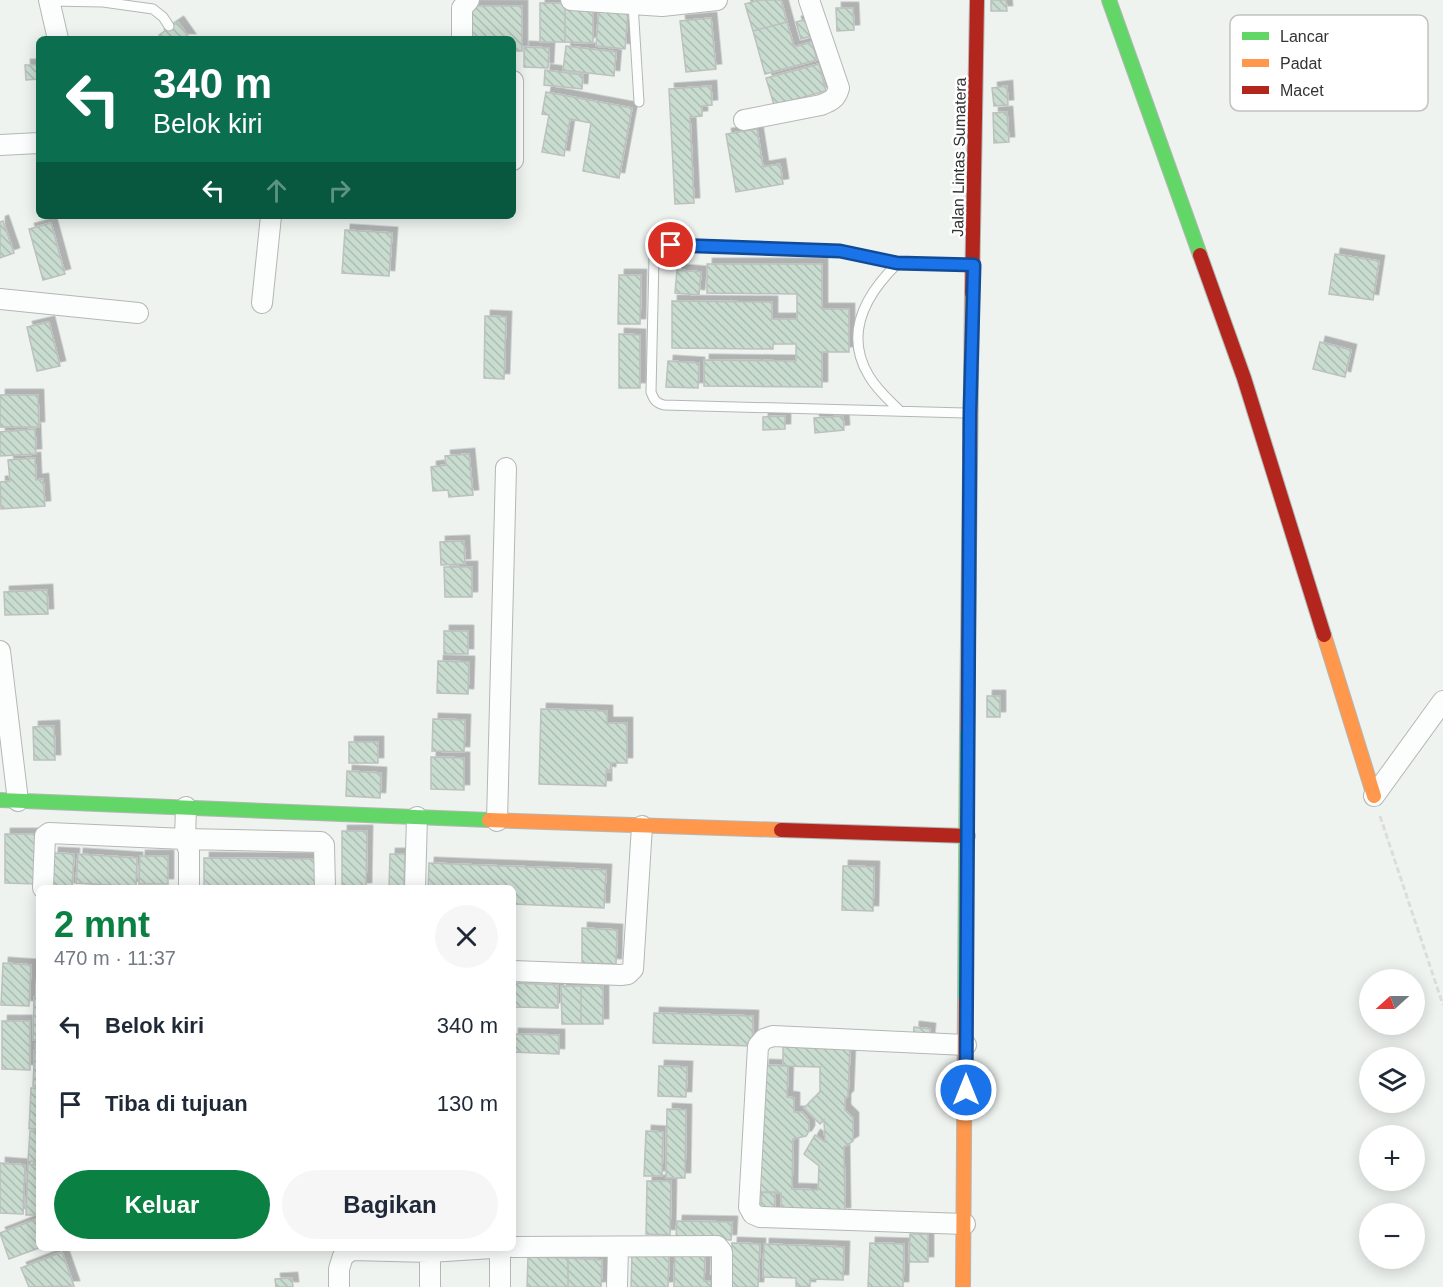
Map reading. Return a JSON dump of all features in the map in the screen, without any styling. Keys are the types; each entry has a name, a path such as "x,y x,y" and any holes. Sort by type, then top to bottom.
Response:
{"main road":[{"name":"Jalan Lintas Sumatera","path":"963,1287 970,413 974,265 972,0"},
{"path":"1109,0 1244,378 1374,796"},
{"path":"9,801 497,821 968,836"}],"street":[{"path":"462,36 462,8 469,0"},
{"path":"571,0 672,6 717,0"},
{"path":"744,120 821,105 833,100 837,95 839,88 809,0"},
{"path":"49,1 57,36"},
{"path":"0,145 36,142"},
{"path":"262,303 271,219"},
{"path":"0,299 138,314"},
{"path":"497,821 506,468"},
{"path":"0,651 9,801"},
{"path":"1374,796 1443,701"},
{"path":"186,807 185,839 189,851 189,885"},
{"path":"416,885 417,817"},
{"path":"516,971 621,975 628,974 633,969 642,826"},
{"path":"44,885 45,836 47,833 321,842 324,845 325,885"},
{"path":"177,885 178,849 185,839"},
{"path":"965,1224 760,1217 753,1214 749,1207 758,1046 764,1039 773,1036 966,1045"},
{"path":"516,1247 717,1246 722,1252 722,1287"},
{"path":"617,1287 618,1247"},
{"path":"339,1287 342,1256 350,1251"},
{"path":"391,1251 446,1251"},
{"path":"500,1251 500,1287"},
{"path":"430,1252 430,1287"}],"lane":[{"path":"49,1 104,2 153,9 169,26"},
{"path":"633,4 639,102"},
{"path":"970,413 664,405 658,403 651,392 654,258 662,247 671,245 840,251 897,263 974,265"},
{"path":"897,263 880,282 862,311 858,334 861,356 868,375 880,392 900,411"}],"path":[{"path":"1374,796 1443,1005"}],"building":[{"path":"759,0 781,0 787,22 753,31 745,4"},
{"path":"991,0 1006,0 1007,11 991,11"},
{"path":"540,3 565,3 565,42 540,42"},
{"path":"467,6 522,6 522,51 516,51 516,36 467,36"},
{"path":"565,6 593,6 593,43 565,42"},
{"path":"599,8 628,11 625,49 596,46"},
{"path":"836,8 853,8 854,30 837,31"},
{"path":"814,17 819,34 801,39 796,22"},
{"path":"711,18 716,69 686,72 680,21"},
{"path":"178,22 188,36 160,36"},
{"path":"787,22 794,47 812,42 817,60 765,74 753,31"},
{"path":"566,46 616,52 614,76 563,70"},
{"path":"524,47 549,48 548,68 524,67"},
{"path":"819,64 826,91 774,105 766,78"},
{"path":"25,65 36,65 36,79 26,80"},
{"path":"545,70 583,75 582,89 544,85"},
{"path":"711,86 712,105 702,106 702,116 690,117 694,203 675,204 669,89"},
{"path":"1007,86 1008,105 994,106 992,88"},
{"path":"546,92 632,108 619,178 583,171 591,123 570,119 564,156 542,152 549,115 542,114"},
{"path":"1007,112 1009,142 994,143 993,113"},
{"path":"757,129 763,167 780,164 783,184 736,192 726,134"},
{"path":"3,221 14,253 0,258 0,222"},
{"path":"51,223 65,274 43,280 29,229"},
{"path":"345,230 392,233 389,276 342,273"},
{"path":"1335,254 1379,261 1373,300 1329,294"},
{"path":"707,264 822,264 822,309 849,309 849,352 822,352 822,387 704,386 704,360 796,361 796,344 773,344 773,349 672,348 672,301 772,302 772,319 797,319 797,294 707,293"},
{"path":"677,270 701,272 699,295 675,293"},
{"path":"619,275 641,275 640,324 618,324"},
{"path":"485,316 506,317 504,379 484,378"},
{"path":"49,322 60,366 37,371 27,327"},
{"path":"619,334 640,335 640,388 619,388"},
{"path":"1320,342 1351,350 1345,377 1313,369"},
{"path":"668,361 699,363 698,388 666,387"},
{"path":"0,395 38,395 39,427 0,427"},
{"path":"785,416 785,429 763,430 763,417"},
{"path":"843,416 844,430 815,433 814,418"},
{"path":"35,429 36,454 0,456 0,432"},
{"path":"469,454 473,495 449,497 448,490 433,491 431,467 446,465 445,456"},
{"path":"35,458 36,480 43,479 45,506 1,509 0,482 10,481 8,460"},
{"path":"464,541 465,564 441,565 440,542"},
{"path":"444,567 472,567 472,597 445,597"},
{"path":"47,590 48,614 5,615 4,592"},
{"path":"444,631 468,631 468,654 444,654"},
{"path":"438,661 469,662 468,694 437,693"},
{"path":"987,696 1000,696 1000,717 987,717"},
{"path":"541,709 607,711 607,723 627,723 627,763 611,763 610,772 606,771 606,786 539,784"},
{"path":"433,719 465,720 464,752 432,751"},
{"path":"54,726 55,760 34,760 33,727"},
{"path":"349,742 378,742 378,763 349,763"},
{"path":"431,757 464,758 464,790 431,789"},
{"path":"347,771 381,773 380,798 346,796"},
{"path":"342,831 367,831 366,885 342,885"},
{"path":"5,834 36,834 36,884 5,883"},
{"path":"53,853 74,854 72,885 51,885"},
{"path":"78,854 137,858 136,885 76,883"},
{"path":"390,854 405,854 404,885 389,885"},
{"path":"140,856 168,856 168,884 139,884"},
{"path":"204,858 318,859 318,885 204,885"},
{"path":"429,863 606,870 604,908 516,904 516,885 428,885"},
{"path":"843,866 874,867 873,911 842,910"},
{"path":"582,928 617,930 616,964 582,963"},
{"path":"3,963 31,965 29,1006 1,1005"},
{"path":"516,983 558,985 558,1008 516,1007"},
{"path":"561,986 581,986 581,1024 562,1024"},
{"path":"581,986 603,986 603,1024 581,1024"},
{"path":"34,997 36,997 36,1040 33,1040"},
{"path":"654,1013 753,1016 752,1046 653,1043"},
{"path":"2,1021 30,1021 30,1070 2,1069"},
{"path":"914,1027 930,1029 929,1041 913,1039"},
{"path":"516,1034 559,1035 559,1054 516,1052"},
{"path":"35,1044 36,1044 36,1086 33,1086"},
{"path":"783,1047 850,1049 848,1096 845,1099 845,1110 853,1118 853,1141 844,1147 845,1213 781,1212 781,1193 755,1192 764,1065 783,1066","holes":["788,1066 820,1067 820,1092 804,1108 820,1124 824,1120 825,1142 815,1135 804,1154 819,1166 818,1190 792,1189 793,1139 806,1136 809,1131 809,1120 802,1112 794,1112 794,1098 787,1097"]},
{"path":"659,1066 687,1067 686,1097 658,1096"},
{"path":"31,1088 36,1088 36,1129 29,1129"},
{"path":"667,1109 686,1110 685,1178 666,1178"},
{"path":"30,1131 36,1131 36,1162 28,1161"},
{"path":"646,1131 663,1132 662,1176 644,1176"},
{"path":"0,1163 25,1165 23,1214 0,1213"},
{"path":"28,1164 36,1165 36,1215 26,1215"},
{"path":"647,1181 671,1181 670,1235 646,1234"},
{"path":"761,1192 775,1192 774,1216 761,1216"},
{"path":"36,1219 36,1249 9,1259 0,1233"},
{"path":"677,1221 732,1222 731,1240 676,1238"},
{"path":"910,1234 928,1234 928,1262 909,1262"},
{"path":"732,1243 760,1244 758,1287 731,1287"},
{"path":"870,1243 904,1244 903,1287 868,1287"},
{"path":"764,1244 844,1247 843,1280 810,1279 810,1287 796,1286 796,1278 763,1277"},
{"path":"62,1252 74,1286 29,1287 21,1268"},
{"path":"632,1253 669,1254 668,1287 631,1287"},
{"path":"675,1254 705,1255 704,1281 711,1281 711,1287 674,1287"},
{"path":"528,1257 568,1258 568,1287 527,1287"},
{"path":"568,1258 602,1260 601,1287 568,1287"},
{"path":"292,1278 293,1287 276,1287 275,1279"}],"traffic: fast":[{"path":"1109,0 1200,255"},
{"path":"965,1000 967,728"},
{"path":"0,800 489,820"}],"traffic: slow":[{"path":"967,728 972,293"},
{"path":"1324,635 1374,796"},
{"path":"489,820 781,830"},
{"path":"963,1287 965,1000"}],"traffic: jam":[{"path":"972,293 977,0"},
{"path":"1200,255 1244,378 1324,635"},
{"path":"781,830 968,836"}],"route":[{"path":"671,245 840,251 897,263 974,265 970,413 966,1090"}]}
